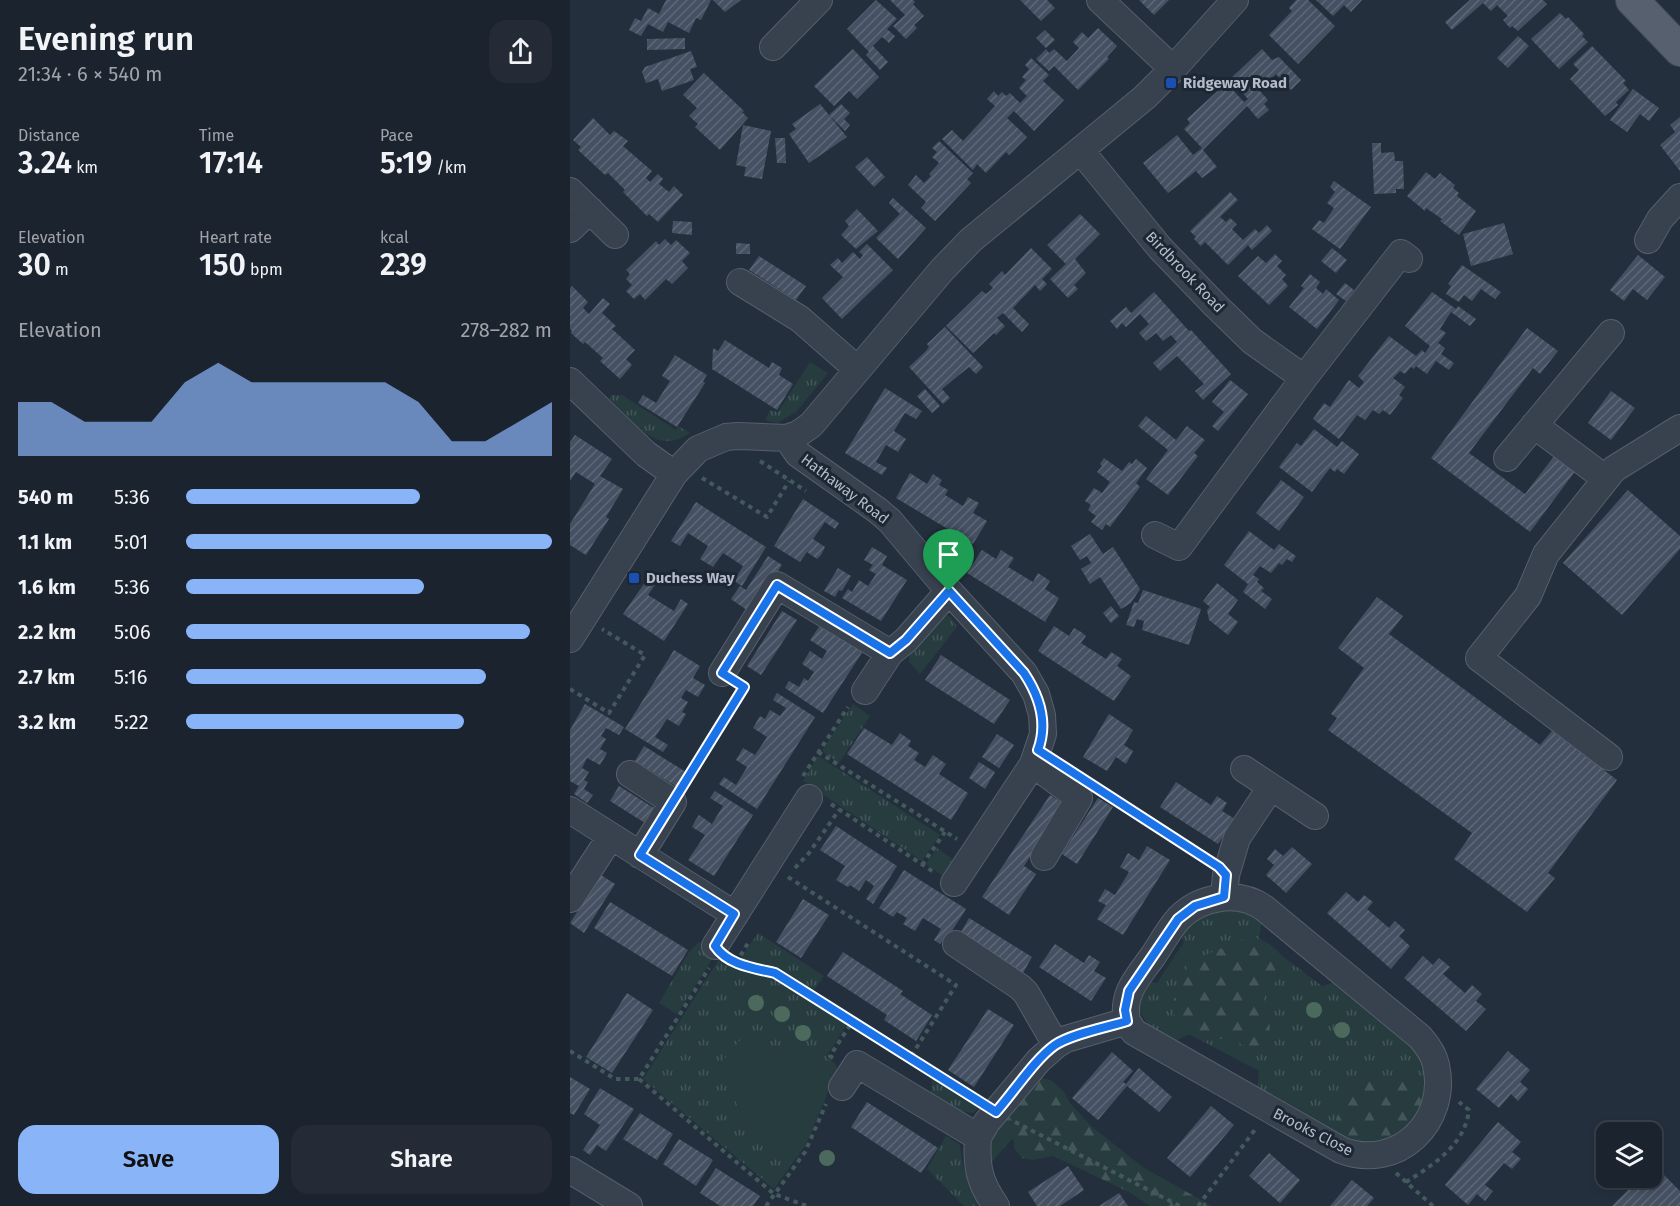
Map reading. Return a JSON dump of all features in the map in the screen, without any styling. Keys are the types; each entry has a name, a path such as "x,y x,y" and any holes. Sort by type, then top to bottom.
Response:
{"main road":[{"path":"1632,0 1680,50"}],"street":[{"path":"773,47 819,0"},
{"path":"1100,0 1173,69"},
{"path":"577,628 677,470 698,449 726,437 787,438 811,425 942,270 971,240 1145,97 1235,0"},
{"name":"Birdbrook Road","path":"1081,151 1160,248 1215,305 1252,341 1304,378"},
{"path":"570,190 615,235"},
{"path":"1648,240 1660,219 1680,196"},
{"path":"570,229 590,210"},
{"path":"1155,536 1179,547 1304,378 1405,256"},
{"path":"740,282 800,319 857,369"},
{"path":"1507,458 1611,333"},
{"path":"570,381 646,454 677,470"},
{"path":"1534,425 1606,479"},
{"path":"1609,757 1479,658 1528,596 1546,554 1614,469 1680,429"},
{"name":"Hathaway Road","path":"787,438 798,454 890,521 949,591 1024,673 1040,704 1043,734 1033,764 954,883"},
{"path":"722,673 777,585 890,653"},
{"path":"865,691 890,653 906,640 949,591"},
{"path":"1033,764 1079,798 1044,857"},
{"path":"1244,769 1315,816"},
{"path":"630,774 673,802 640,855"},
{"path":"1225,886 1237,838 1271,787"},
{"path":"717,949 734,914 809,798"},
{"path":"570,810 734,914"},
{"path":"570,899 611,836"},
{"name":"Brooks Close","path":"1225,886 1264,908 1420,1037 1432,1054 1436,1064 1437,1089 1432,1110 1423,1129 1403,1146 1388,1153 1375,1155 1358,1155 1341,1150 1134,1032 1127,1021 1125,1010 1129,991 1178,919 1225,886"},
{"path":"956,944 1026,993 1056,1045"},
{"path":"996,1206 980,1176 977,1156 978,1137 987,1122 1039,1060 1056,1045 1066,1039 1127,1021"},
{"path":"842,1087 857,1064 978,1137"},
{"path":"570,1170 629,1206"}],"path":[{"path":"677,470 767,517 789,481"},
{"path":"570,689 609,713 645,655 577,628"},
{"path":"673,802 744,687 722,673"},
{"path":"865,691 854,699 801,780 809,798 815,793 946,881 954,883"},
{"path":"818,752 975,851"},
{"path":"1098,789 1219,867 1225,886"},
{"path":"783,886 839,810"},
{"path":"922,865 945,832"},
{"path":"788,877 956,985 910,1058"},
{"path":"736,963 754,933"},
{"path":"639,1079 717,949 736,963 775,973 996,1112 1180,1206"},
{"path":"570,1051 615,1079 639,1079 774,1194 807,1206"},
{"path":"766,1206 805,1152 832,1090 842,1087"},
{"path":"1198,1206 1270,1110"},
{"path":"1375,1155 1433,1206"}],"green space":[{"path":"810,362 828,373 796,412 777,423 765,420 770,410 778,412"},
{"path":"611,395 622,395 676,430 678,426 690,433 678,439 666,441 656,439 637,426 610,399"},
{"path":"942,616 951,617 957,627 920,674 909,662 909,654"},
{"path":"853,704 870,716 839,763 823,752 823,749"},
{"path":"818,756 940,835 922,861 803,781"},
{"path":"937,848 952,859 946,878 926,864"},
{"path":"1229,907 1263,916 1259,938 1322,986 1340,981 1413,1041 1423,1059 1426,1086 1351,1144 1257,1090 1259,1071 1189,1034 1172,1043 1153,1029 1143,1017 1139,1002 1142,992 1149,982 1157,983 1184,942 1180,935 1199,917"},
{"path":"758,933 824,976 812,993 774,971 739,961"},
{"path":"1256,938 1278,952 1287,969 1287,975 1271,985 1264,998 1270,1029 1263,1043 1252,1049 1227,1038 1203,1041 1189,1034 1184,1036 1181,1034 1172,1007 1178,984 1191,961 1244,939"},
{"path":"699,942 716,953 677,1014 659,1003 689,952"},
{"path":"721,956 736,966 777,977 848,1023 826,1057 836,1064 837,1071 806,1144 774,1189 643,1079"},
{"path":"741,1039 765,1054 798,1052 834,1078 806,1144 797,1158 746,1123 718,1066"},
{"path":"1413,1075 1426,1086 1425,1099 1414,1121 1392,1141 1362,1145 1344,1138 1337,1120 1341,1094 1357,1082 1386,1080"},
{"path":"932,1077 980,1107 973,1113 962,1111 959,1116 931,1094"},
{"path":"1040,1078 1051,1080 1064,1092 1070,1103 1091,1126 1144,1168 1212,1206 1150,1206 1131,1193 1053,1156 1033,1160 1022,1158 1014,1148 1014,1141 1006,1130 1004,1122"},
{"path":"1005,1118 1006,1130 1012,1139 989,1165 989,1140"},
{"path":"946,1136 960,1145 963,1166 978,1203 976,1206 964,1206 927,1169"}],"building":[{"path":"666,0 711,0 701,20 696,18 689,33 668,22 663,32 648,24 641,36 629,30 635,18 641,21 648,8 659,14"},
{"path":"713,0 741,0 725,12"},
{"path":"876,0 897,19 887,29 895,36 889,43 882,37 873,46 888,62 880,70 866,55 869,52 847,29"},
{"path":"890,0 913,0 915,2 913,4 924,16 914,25 917,28 906,39 893,26 905,15"},
{"path":"1020,0 1047,0 1055,8 1041,21"},
{"path":"1139,0 1169,0 1154,15"},
{"path":"1296,0 1308,0 1335,26 1298,64 1269,35 1292,11 1289,8"},
{"path":"1316,0 1362,0 1351,12 1344,5 1333,16"},
{"path":"1470,0 1543,0 1547,4 1518,31 1512,26 1510,28 1503,20 1508,16 1497,5 1491,11 1483,3 1452,30 1445,22"},
{"path":"1560,13 1566,19 1568,17 1584,34 1582,36 1588,42 1559,69 1531,39"},
{"path":"1098,28 1117,46 1107,57 1109,59 1078,90 1054,66 1049,71 1036,59 1046,49 1049,53 1054,49 1067,61 1079,48 1073,42 1082,32 1088,38"},
{"path":"1045,30 1055,40 1046,48 1036,38"},
{"path":"1518,36 1529,46 1508,68 1497,58"},
{"path":"685,38 685,49 647,50 647,39"},
{"path":"1592,46 1626,81 1623,83 1629,90 1616,102 1618,105 1605,116 1570,79 1579,70 1573,64"},
{"path":"853,49 879,77 857,99 849,91 834,106 814,86"},
{"path":"1262,49 1272,60 1279,57 1301,80 1291,90 1276,74 1259,90 1268,100 1264,104 1269,110 1258,119 1247,106 1203,150 1217,167 1202,178 1196,171 1168,193 1143,163 1177,135 1193,155 1202,148 1184,129 1190,123 1187,119 1224,85 1227,89 1230,87 1244,102 1248,99 1230,79"},
{"path":"691,51 697,67 690,69 694,80 662,91 658,79 646,83 642,72 645,67"},
{"path":"1031,58 1049,75 1043,81 1064,100 1034,131 1014,111 1007,118 1027,137 1009,155 1006,152 986,173 977,164 973,170 942,139 952,130 963,141 995,106 987,99 994,91 998,96 1002,92 1006,96 1010,93 1020,103 1027,96 1019,88 1026,80 1022,77 1029,69 1025,65"},
{"path":"704,73 744,111 742,112 748,118 720,150 695,127 698,124 689,116 697,108 683,95"},
{"path":"1633,89 1659,108 1649,121 1640,114 1627,132 1610,120"},
{"path":"820,104 847,137 809,163 789,134 796,129 792,124"},
{"path":"841,104 850,113 844,119 850,125 845,131 829,115"},
{"path":"1680,117 1680,171 1660,145 1675,132 1670,125"},
{"path":"593,118 610,135 614,131 628,141 623,146 652,171 646,178 650,182 658,174 663,179 659,184 669,192 674,186 683,195 658,222 649,214 647,216 608,173 605,175 578,150 581,147 573,140"},
{"path":"743,125 771,131 762,179 744,176 746,167 736,165"},
{"path":"775,138 785,138 786,163 777,163"},
{"path":"939,141 973,173 967,179 971,183 935,221 921,208 926,202 908,185 916,175 924,183 931,176 929,174 939,163 932,157 937,152 932,148"},
{"path":"1372,143 1381,143 1381,153 1394,152 1395,161 1403,161 1404,189 1396,189 1396,193 1374,194"},
{"path":"867,157 885,177 874,187 855,167"},
{"path":"1426,172 1435,179 1440,173 1455,185 1453,188 1459,193 1457,196 1476,211 1459,235 1440,221 1442,219 1426,208 1425,211 1407,196"},
{"path":"1334,181 1371,207 1340,249 1312,229 1319,220 1324,223 1334,208 1327,203 1335,192 1330,187"},
{"path":"1230,192 1238,200 1220,217 1226,222 1230,218 1237,224 1232,229 1243,240 1255,229 1259,233 1267,225 1272,231 1252,250 1248,245 1228,265 1205,242 1201,246 1190,231"},
{"path":"893,198 926,228 898,259 876,238 900,214 889,203"},
{"path":"857,209 878,231 856,249 841,235 849,226 845,221"},
{"path":"1080,214 1100,234 1075,259 1086,273 1074,285 1078,289 1068,298 1050,279 1066,264 1047,245"},
{"path":"673,221 692,222 692,235 672,233"},
{"path":"1504,223 1513,254 1471,266 1463,234"},
{"path":"665,239 671,245 676,240 690,253 682,261 688,268 672,284 666,279 645,300 640,294 634,299 626,291 632,285 626,279 630,274 626,270 656,241 659,245"},
{"path":"736,243 750,244 750,254 736,254"},
{"path":"867,244 893,270 842,319 822,298 843,277 830,265 838,258 842,263 853,252 860,259 863,255 859,252"},
{"path":"1031,248 1052,269 1042,279 1047,284 1040,291 1035,285 1013,308 1029,324 1022,332 1003,313 997,318 1005,326 973,353 946,326 982,291 986,294 993,288 989,284 1002,271 1005,275"},
{"path":"1332,248 1347,260 1336,273 1321,261"},
{"path":"1275,254 1282,261 1277,266 1286,275 1282,279 1288,286 1269,305 1238,276 1258,256 1266,263"},
{"path":"1638,255 1665,277 1647,300 1633,289 1624,301 1610,290"},
{"path":"759,256 806,286 796,300 749,270"},
{"path":"1462,265 1501,292 1495,299 1481,289 1472,301 1464,295 1459,302 1446,294 1451,286 1448,284"},
{"path":"1310,274 1320,282 1316,288 1323,294 1326,289 1339,300 1317,329 1289,307 1304,288 1301,286"},
{"path":"1345,283 1354,290 1346,301 1336,294"},
{"path":"572,286 588,302 583,308 589,314 603,298 610,304 602,313 616,326 612,329 635,350 626,359 632,365 620,379 600,361 603,358 571,333 570,289"},
{"path":"1154,292 1231,374 1203,400 1195,391 1204,384 1177,356 1160,371 1153,363 1177,342 1171,335 1163,341 1156,333 1146,341 1139,333 1149,324 1140,314 1126,327 1122,323 1117,329 1110,321 1126,307 1131,313"},
{"path":"1432,292 1456,309 1458,306 1476,319 1470,326 1451,312 1440,329 1446,333 1438,343 1445,348 1441,354 1454,363 1449,370 1436,361 1427,374 1416,366 1414,369 1411,367 1405,374 1400,371 1393,378 1405,387 1399,395 1403,398 1390,415 1383,410 1379,414 1373,410 1365,420 1357,415 1339,439 1313,419 1324,403 1330,407 1349,380 1359,388 1364,382 1358,376 1389,336 1416,356 1422,350 1425,353 1430,346 1405,326"},
{"path":"945,327 983,367 976,374 969,367 942,389 950,398 943,404 909,367 926,351 929,347 927,344"},
{"path":"1527,328 1558,351 1540,374 1533,368 1469,453 1525,494 1555,455 1576,470 1530,532 1431,458"},
{"path":"725,340 769,368 772,362 782,368 779,375 793,384 777,410 712,369 713,348 718,351"},
{"path":"675,355 707,375 703,381 705,383 677,427 638,403 643,395 656,403 670,381 662,376"},
{"path":"1230,380 1248,394 1218,431 1212,426 1224,412 1212,402"},
{"path":"885,388 922,411 916,419 905,413 894,431 906,439 898,452 886,445 876,462 887,468 882,475 845,453"},
{"path":"925,389 940,406 932,413 917,396"},
{"path":"1611,391 1635,408 1611,440 1588,423"},
{"path":"1146,416 1176,440 1187,426 1205,440 1194,453 1198,456 1168,495 1146,479 1168,450 1138,426"},
{"path":"1314,429 1337,447 1342,441 1359,454 1344,474 1337,469 1335,472 1330,468 1312,492 1279,467 1297,443 1301,446"},
{"path":"575,435 612,459 600,476 623,489 606,517 609,519 586,555 570,545 570,524 595,484 576,472 570,481 570,442"},
{"path":"1104,458 1122,471 1129,462 1132,464 1136,459 1147,468 1136,483 1140,487 1110,527 1106,524 1102,530 1091,522 1096,516 1088,510 1091,505 1085,501 1094,488 1102,493 1110,482 1097,472"},
{"path":"910,473 927,484 933,474 942,480 939,485 948,490 945,495 963,506 968,497 979,503 973,513 987,521 973,544 896,498"},
{"path":"1281,480 1304,497 1279,531 1256,513"},
{"path":"1628,490 1680,536 1680,549 1622,615 1563,563"},
{"path":"803,499 839,523 835,529 825,522 813,539 825,547 821,555 817,559 807,552 800,562 774,546"},
{"path":"696,502 766,547 742,586 734,581 743,566 723,553 713,567 700,559 708,546 688,533 680,546 671,541"},
{"path":"1249,531 1274,550 1279,544 1296,556 1292,562 1287,559 1282,565 1279,563 1271,573 1260,566 1253,575 1259,579 1257,582 1264,588 1261,591 1272,599 1265,609 1243,592 1248,584 1224,565"},
{"path":"1090,534 1103,554 1113,547 1140,589 1131,603 1121,609 1100,577 1090,584 1081,569 1091,563 1087,556 1080,560 1071,546"},
{"path":"872,547 887,556 882,565 907,580 881,621 842,598 848,589 852,592 859,580 868,586 876,574 869,570 873,565 864,560"},
{"path":"982,550 996,559 1001,550 1014,558 1008,567 1033,582 1038,573 1050,581 1045,589 1059,598 1045,622 967,573"},
{"path":"768,556 782,565 751,613 731,599 740,586 746,590"},
{"path":"838,568 851,576 842,591 839,590 835,597 824,591"},
{"path":"648,578 656,583 648,595 674,611 681,599 688,604 664,641 623,614"},
{"path":"1217,583 1238,600 1228,614 1238,622 1228,635 1209,620 1207,610 1210,607 1203,601"},
{"path":"1143,590 1201,609 1189,645 1142,630 1144,621 1137,619 1134,627 1126,625 1134,602 1138,603"},
{"path":"1377,597 1403,616 1389,634 1540,745 1552,731 1617,780 1548,873 1555,878 1527,912 1454,859 1472,833 1328,730 1337,718 1331,714 1364,668 1338,648"},
{"path":"1111,606 1119,616 1111,623 1103,613"},
{"path":"782,611 797,620 761,675 747,666"},
{"path":"821,624 863,651 823,713 785,688 789,681 799,687 804,678 808,681 814,672 802,664 810,651 822,659 827,651 810,640"},
{"path":"1054,626 1069,636 1074,628 1081,632 1086,636 1081,643 1106,659 1111,652 1122,659 1117,666 1131,676 1114,701 1038,651"},
{"path":"674,650 700,666 693,678 705,685 698,697 686,690 681,698 688,702 682,712 686,714 679,726 667,719 655,737 668,745 663,752 625,729"},
{"path":"941,655 1010,700 994,724 925,680"},
{"path":"777,693 815,717 757,809 719,784 724,777 736,785 747,767 736,760 743,748 755,755 767,737 753,728 760,716 765,719 770,710 780,716 786,708 773,700"},
{"path":"585,704 624,727 619,735 606,728 601,736 606,739 600,749 607,753 600,765 587,758 582,768 589,772 584,780 588,782 584,789 593,795 587,803 574,794 579,786 570,781 570,730"},
{"path":"1109,714 1133,730 1124,745 1133,751 1126,764 1116,757 1107,771 1083,757"},
{"path":"864,728 892,745 900,733 911,741 908,746 919,753 914,760 925,767 933,755 946,764 939,774 968,793 951,820 847,754"},
{"path":"997,734 1014,745 999,768 982,757"},
{"path":"644,746 686,772 677,787 635,761"},
{"path":"979,762 995,772 985,789 969,778"},
{"path":"1176,782 1211,805 1217,796 1227,803 1222,811 1235,819 1218,844 1160,807"},
{"path":"619,786 654,808 645,823 610,801"},
{"path":"715,791 753,815 714,876 688,860 705,835 692,827 695,821 699,815 712,824 723,806 710,798"},
{"path":"1050,795 1064,804 1024,866 1036,874 1009,915 982,897"},
{"path":"1098,798 1113,807 1077,864 1062,854"},
{"path":"836,826 897,866 873,904 866,899 874,886 866,880 859,891 836,880 845,866 820,850"},
{"path":"1147,846 1170,860 1123,935 1097,919 1106,905 1098,901 1105,889 1115,895 1129,872 1120,867 1128,853 1139,860"},
{"path":"1292,847 1312,864 1286,893 1266,875 1274,865 1267,859 1275,849 1283,856"},
{"path":"904,870 966,909 950,934 948,933 940,944 934,940 941,929 923,918 915,931 903,924 907,918 897,912 893,917 879,908"},
{"path":"601,875 615,884 584,933 570,923"},
{"path":"1346,892 1358,902 1364,895 1373,902 1367,909 1389,928 1395,921 1405,930 1399,936 1410,946 1391,969 1327,913"},
{"path":"803,899 829,915 801,958 776,942"},
{"path":"610,902 688,950 672,976 594,928"},
{"path":"969,918 1032,957 1023,973 960,934"},
{"path":"1055,944 1084,963 1089,955 1100,962 1094,971 1106,978 1091,1001 1039,967"},
{"path":"843,952 903,991 900,994 932,1015 916,1041 884,1020 887,1015 827,976"},
{"path":"1423,956 1433,965 1439,958 1450,967 1443,974 1465,993 1472,985 1482,994 1476,1001 1486,1009 1466,1031 1404,978"},
{"path":"627,993 653,1010 612,1073 586,1057"},
{"path":"988,1009 1014,1025 974,1087 948,1070"},
{"path":"1508,1051 1530,1070 1520,1082 1528,1089 1518,1101 1511,1094 1499,1108 1476,1089"},
{"path":"1112,1052 1133,1071 1123,1082 1126,1084 1139,1068 1172,1097 1159,1112 1127,1086 1098,1120 1072,1098"},
{"path":"570,1077 590,1089 574,1115 570,1113"},
{"path":"600,1088 634,1109 606,1151 597,1145 590,1155 583,1150 600,1125 584,1114"},
{"path":"867,1102 938,1148 921,1173 851,1127"},
{"path":"1211,1106 1234,1125 1190,1177 1167,1158"},
{"path":"640,1113 673,1134 657,1160 623,1139"},
{"path":"1498,1122 1521,1142 1512,1152 1521,1159 1512,1169 1504,1163 1485,1185 1493,1191 1485,1201 1477,1194 1468,1205 1445,1185"},
{"path":"679,1139 713,1160 696,1186 663,1164"},
{"path":"1269,1153 1300,1180 1280,1203 1249,1176"},
{"path":"1068,1166 1084,1190 1060,1206 1037,1206 1028,1192"},
{"path":"716,1168 760,1196 753,1206 720,1206 700,1193"},
{"path":"1664,1175 1680,1191 1680,1206 1612,1206 1630,1188 1662,1188"},
{"path":"1352,1180 1374,1198 1367,1206 1330,1206"},
{"path":"1119,1193 1128,1206 1099,1206"}],"place":[{"name":"Ridgeway Road","path":"1171,83"},
{"name":"Duchess Way","path":"634,578"}],"route":[{"path":"777,585 890,653 906,640 949,591 1031,683 1040,704 1043,724 1043,734 1038,750 1219,867 1226,875 1224,897 1195,906 1178,919 1129,991 1125,1010 1127,1021 1066,1039 1056,1045 1039,1060 996,1112 775,973 739,965 719,953 715,946 734,914 640,855 744,687 722,673 777,585"}]}
